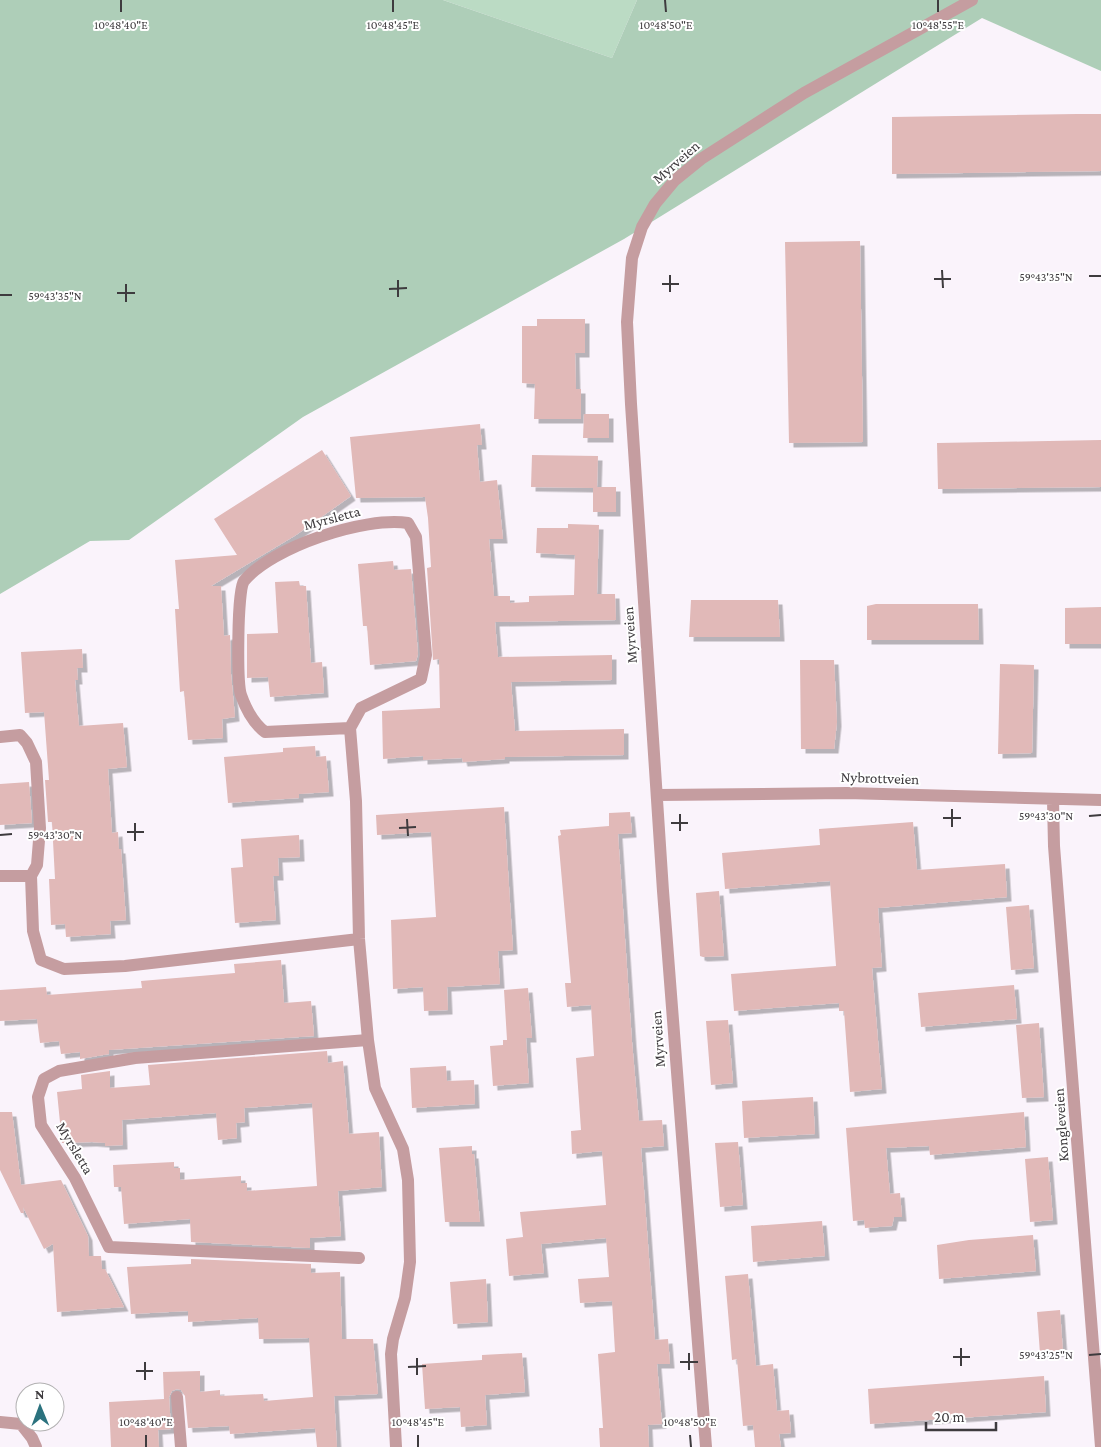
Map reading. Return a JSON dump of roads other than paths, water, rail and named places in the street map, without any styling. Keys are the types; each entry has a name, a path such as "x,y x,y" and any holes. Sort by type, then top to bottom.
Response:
{"street":[{"name":"Myrveien","path":"706,1447 663,890 628,354 629,281 636,241 655,204 675,180 700,159 804,93 972,0"},
{"name":"Myrsletta","path":"393,521 408,523 416,536 426,655 421,678 361,708 350,728 265,732 255,724 240,693 238,602 242,583 255,571 304,542 360,526 393,521"},
{"path":"350,728 356,801 359,938 368,1040 375,1088 403,1149 408,1180 410,1262 405,1298 392,1339 391,1354 396,1447"},
{"path":"0,738 20,735 27,743 36,762 40,828 37,865 31,876 33,931 41,960 64,969 125,966 359,938"},
{"name":"Nybrottveien","path":"658,795 847,793 1101,800"},
{"name":"Kongleveien","path":"1053,800 1054,846 1101,1447"},
{"path":"0,876 31,876"},
{"name":"Myrsletta","path":"359,1258 109,1247 75,1178 41,1125 38,1097 44,1079 59,1071 135,1058 368,1040"},
{"path":"177,1397 181,1447"},
{"path":"0,1422 21,1424 29,1433 36,1447"}]}
